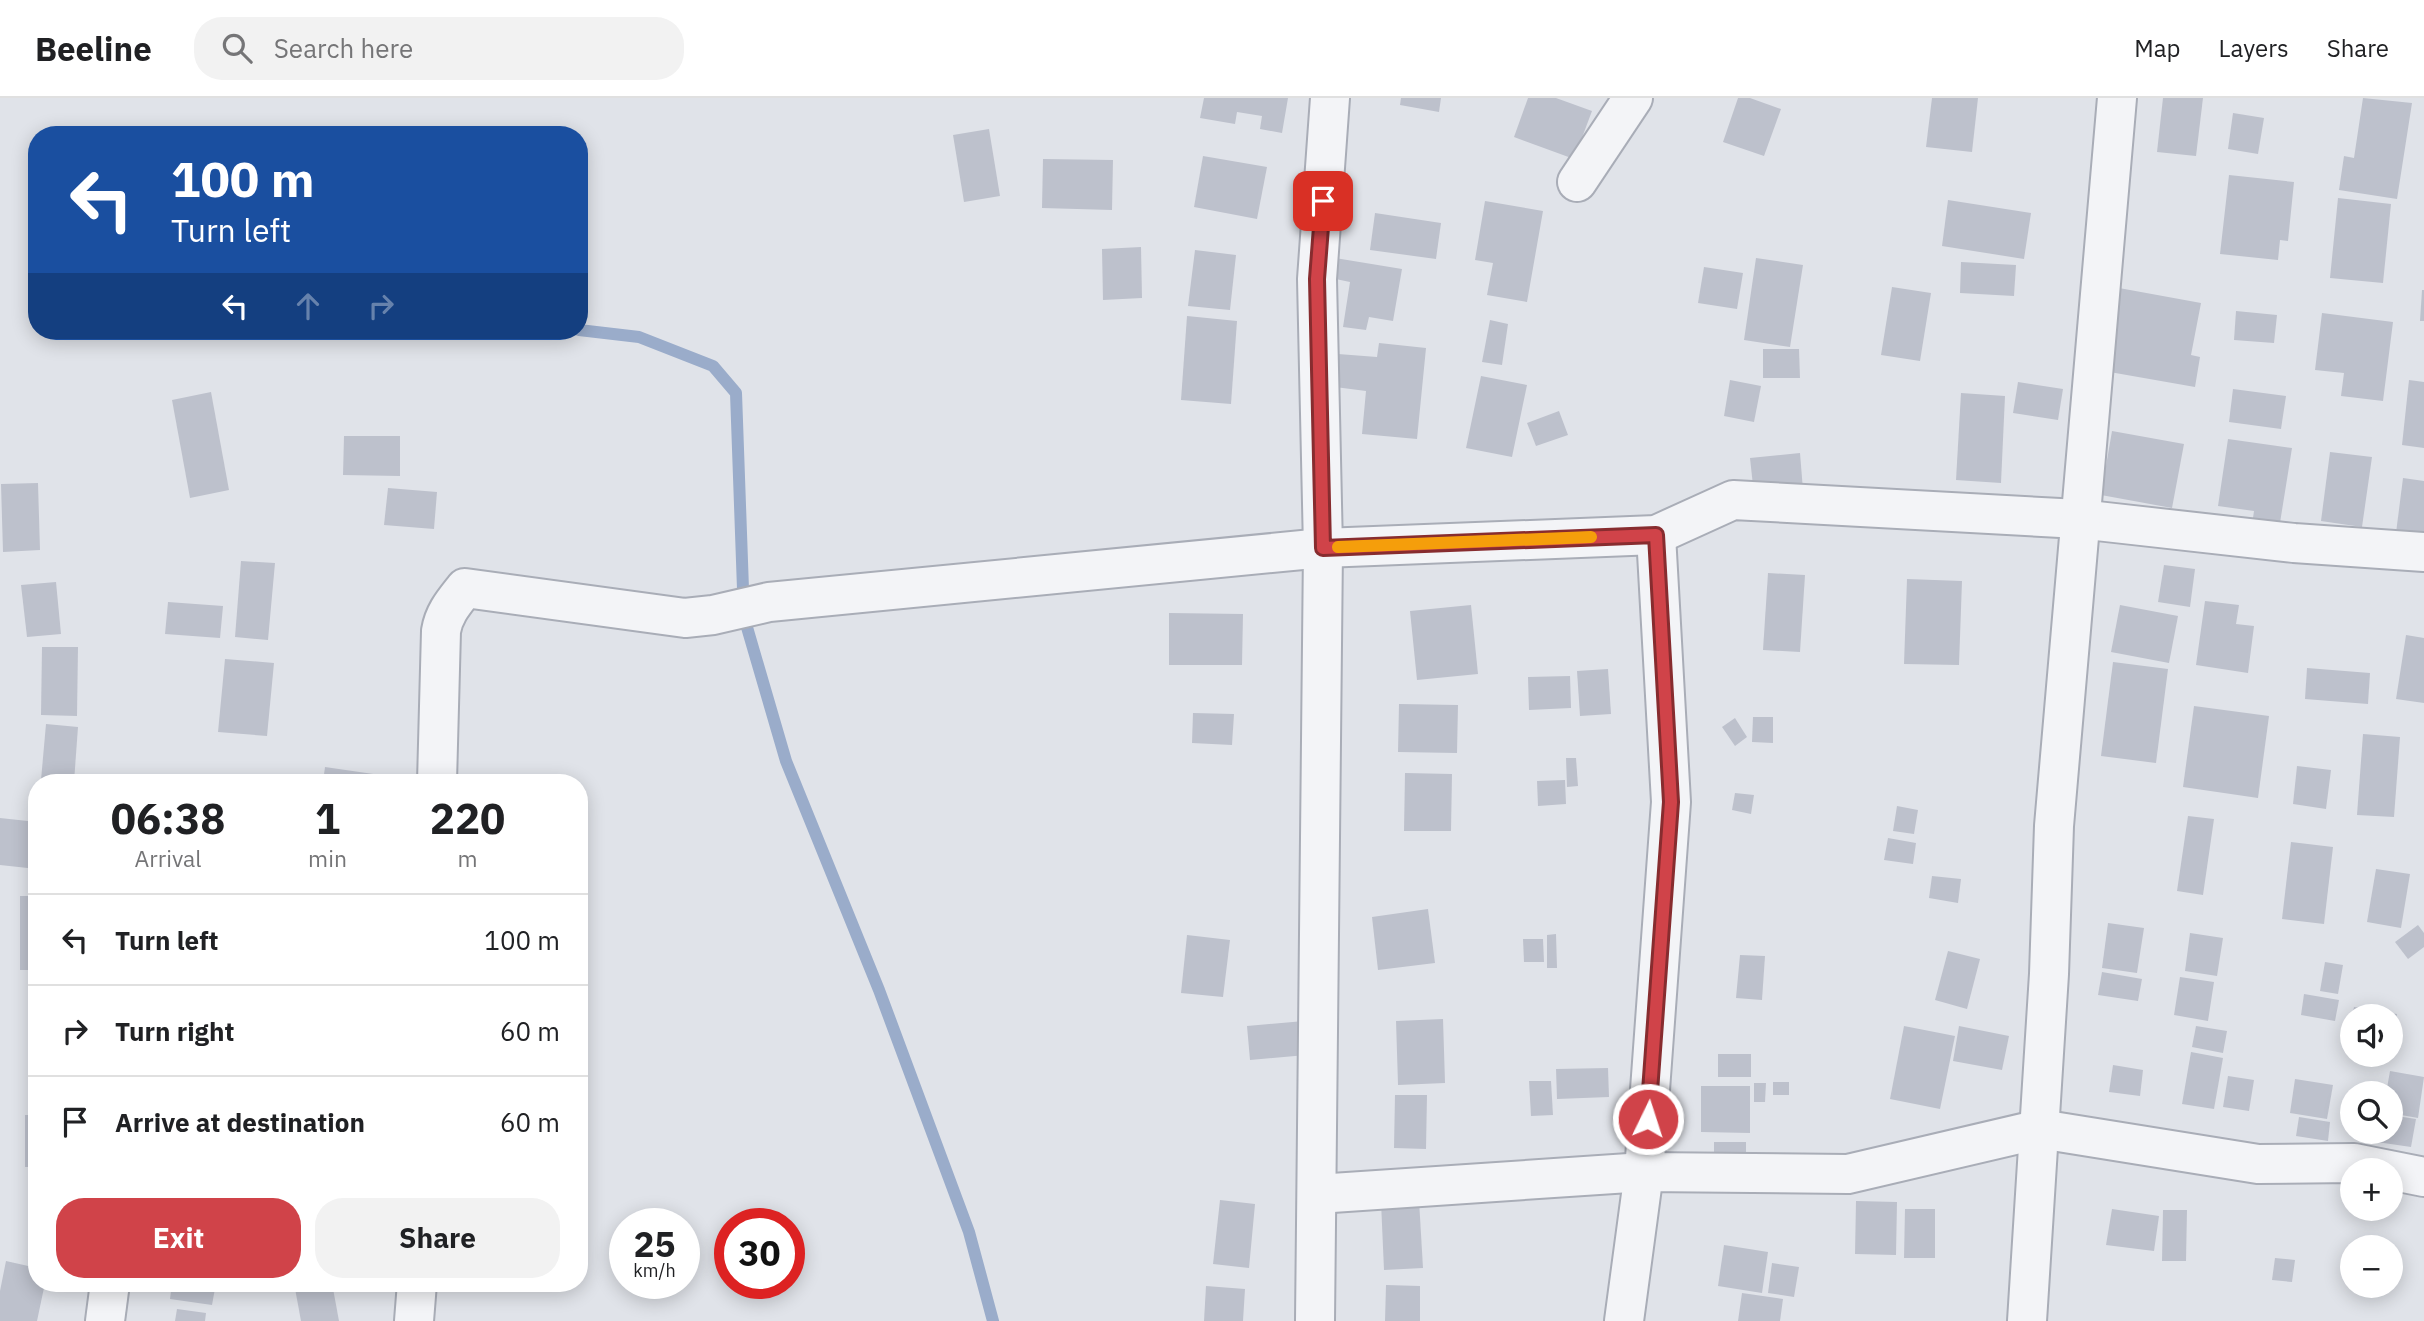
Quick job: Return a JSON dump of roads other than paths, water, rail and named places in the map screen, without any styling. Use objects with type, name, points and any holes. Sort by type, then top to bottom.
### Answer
[{"type":"street","points":[[1315,1321],[1323,548],[1317,279],[1330,98]]},
{"type":"street","points":[[1577,182],[1633,98]]},
{"type":"street","points":[[2027,1321],[2049,974],[2054,826],[2117,98]]},
{"type":"street","points":[[438,774],[441,631],[443,618],[465,588],[685,618],[713,615],[769,602],[1323,548],[1656,535],[1733,500],[2080,519],[2294,543],[2424,552]]},
{"type":"street","points":[[1624,1321],[1644,1172],[1671,802],[1656,535]]},
{"type":"street","points":[[1317,1194],[1644,1172],[1848,1174],[2040,1129],[2258,1164],[2354,1163],[2424,1177]]},
{"type":"street","points":[[105,1321],[109,1292]]},
{"type":"street","points":[[414,1321],[416,1292]]},
{"type":"waterway","points":[[588,331],[639,337],[713,366],[736,393],[744,617],[786,761],[879,990],[969,1232],[993,1321]]}]
